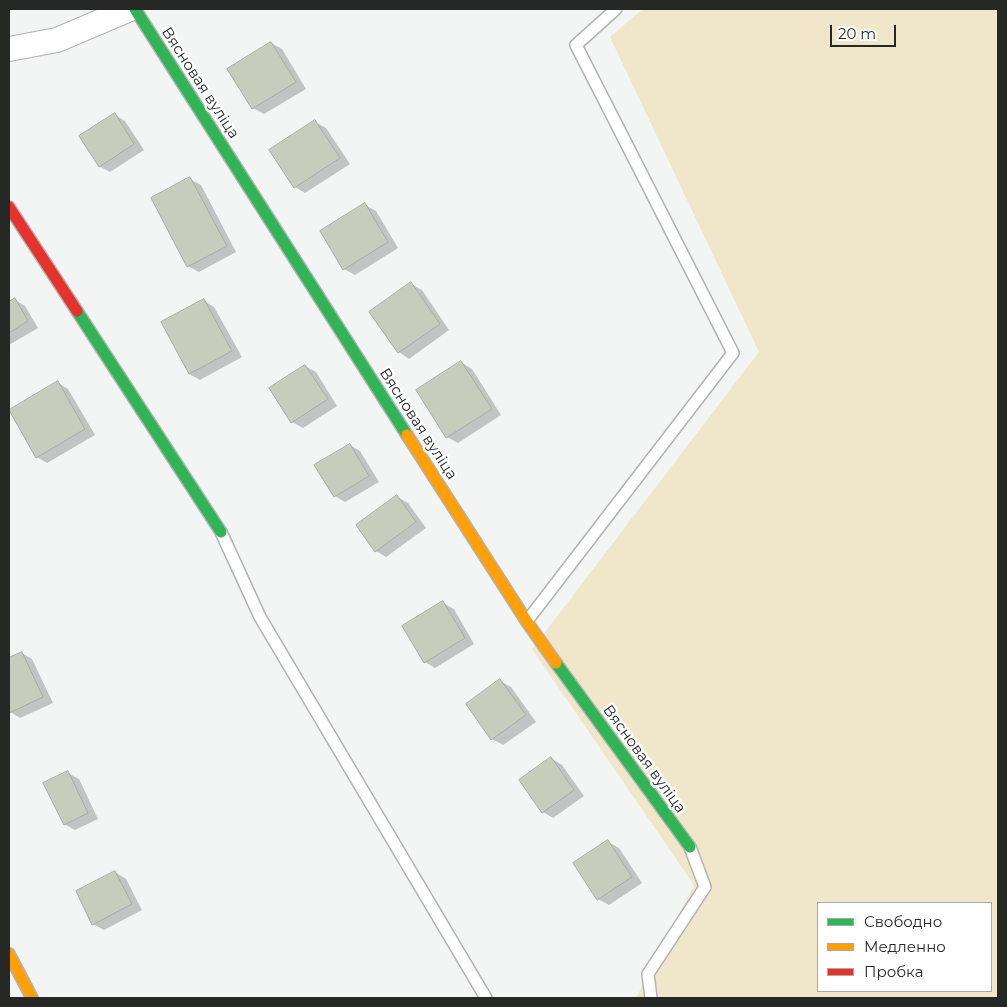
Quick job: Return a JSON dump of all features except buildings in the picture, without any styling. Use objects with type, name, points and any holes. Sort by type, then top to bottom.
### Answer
[{"type":"street","points":[[9,48],[57,40],[130,9]]},
{"type":"street","name":"Вясновая вуліца","points":[[135,9],[527,622],[690,847]]},
{"type":"street","points":[[9,207],[221,532]]},
{"type":"street","points":[[9,954],[32,998]]},
{"type":"lane","points":[[527,622],[733,352],[576,45],[616,9]]},
{"type":"lane","points":[[221,532],[260,617],[486,998]]},
{"type":"lane","points":[[651,998],[648,974],[705,887],[690,847]]},
{"type":"shaded area","points":[[643,9],[998,9],[998,998],[636,998],[694,885],[532,649],[759,352],[610,37]]},
{"type":"traffic: fast","points":[[135,9],[407,435]]},
{"type":"traffic: fast","points":[[77,311],[221,532]]},
{"type":"traffic: fast","points":[[556,663],[690,847]]},
{"type":"traffic: slow","points":[[407,435],[527,622],[556,663]]},
{"type":"traffic: slow","points":[[9,954],[32,998]]},
{"type":"traffic: jam","points":[[9,207],[77,311]]}]
